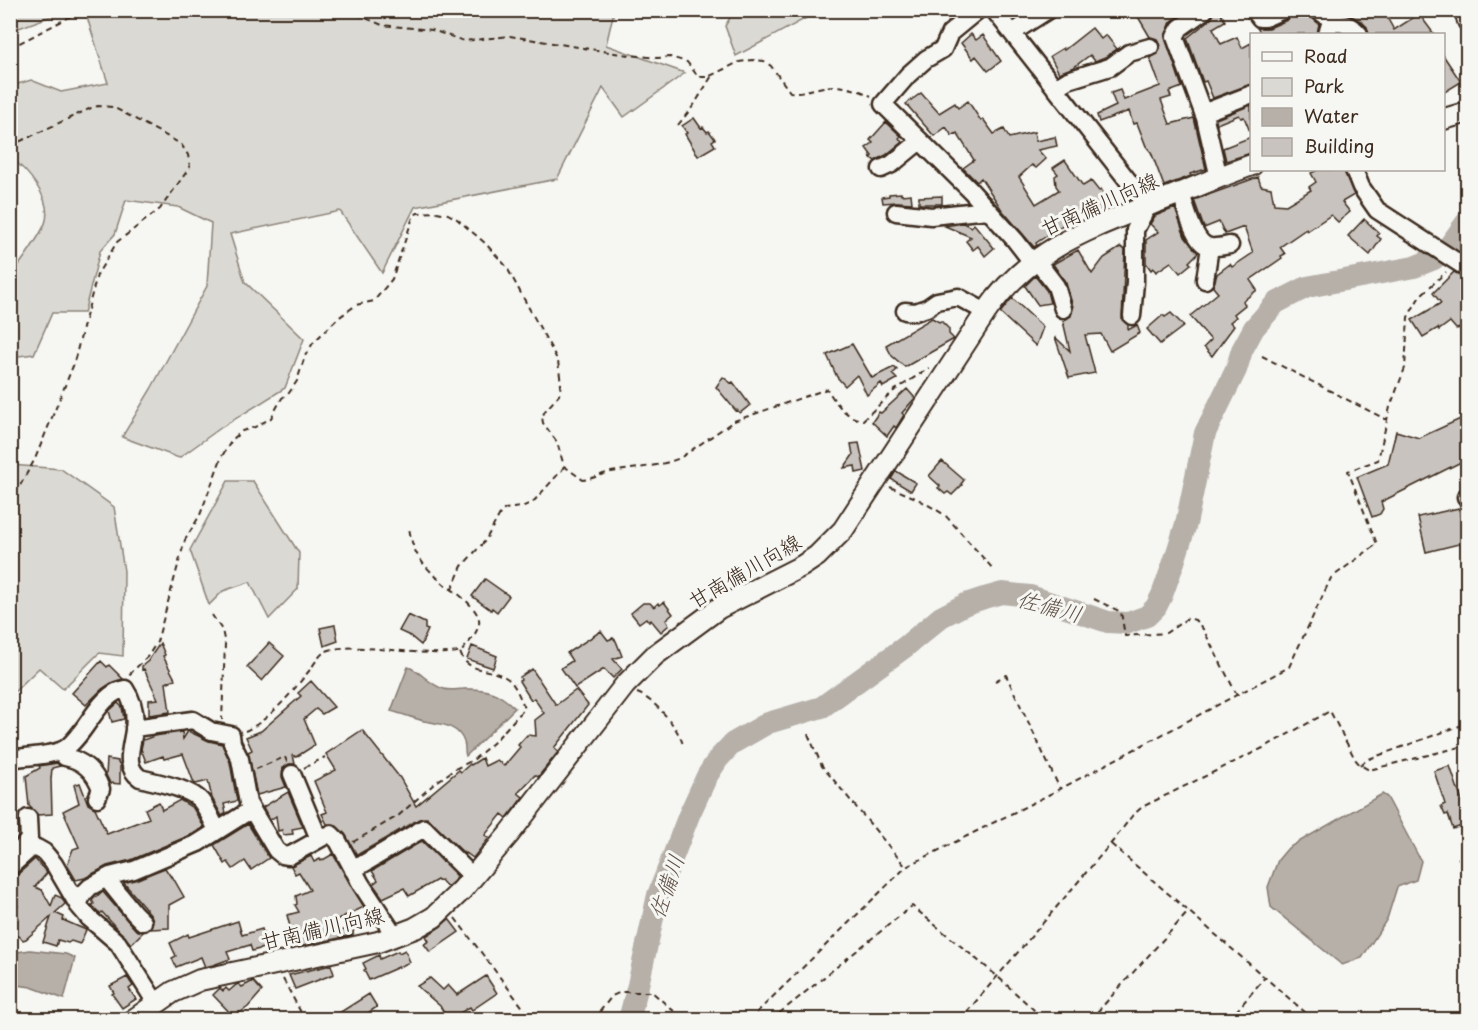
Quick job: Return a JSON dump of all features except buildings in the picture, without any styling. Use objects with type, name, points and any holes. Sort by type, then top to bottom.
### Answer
[{"type":"main road","points":[[1465,10],[1467,21]]},
{"type":"main road","points":[[1445,118],[1467,112]]},
{"type":"main road","name":"甘南備川向線","points":[[133,1020],[173,992],[200,980],[378,942],[434,917],[473,877],[625,685],[656,655],[719,608],[786,575],[817,556],[843,530],[986,312],[1010,280],[1032,262],[1080,234],[1250,165]]},
{"type":"street","points":[[978,10],[950,33],[943,49],[926,59],[908,75],[883,104],[988,210],[1032,262],[1040,265],[1056,286],[1063,309]]},
{"type":"street","points":[[994,10],[1148,206],[1135,230],[1136,276],[1132,316]]},
{"type":"street","points":[[1012,33],[1048,10]]},
{"type":"street","points":[[1254,10],[1260,18],[1283,10]]},
{"type":"street","points":[[1196,13],[1180,28],[1175,37],[1203,113],[1219,178]]},
{"type":"street","points":[[1326,21],[1354,28],[1358,33]]},
{"type":"street","points":[[1055,88],[1068,80],[1110,67],[1129,53],[1150,47]]},
{"type":"street","points":[[1203,113],[1250,94]]},
{"type":"street","points":[[881,169],[892,164],[921,141]]},
{"type":"street","points":[[1354,171],[1361,187],[1377,210],[1457,262]]},
{"type":"street","points":[[1181,193],[1195,234],[1204,244],[1210,247],[1230,245]]},
{"type":"street","points":[[896,212],[931,216],[988,210]]},
{"type":"street","points":[[1205,280],[1210,247]]},
{"type":"street","points":[[905,311],[915,312],[937,301],[958,297],[986,312]]},
{"type":"street","points":[[10,759],[63,750],[102,705],[118,690],[125,689],[133,706],[134,728],[129,755],[135,774],[140,778],[189,792],[197,797],[203,803],[217,830]]},
{"type":"street","points":[[134,728],[193,720],[211,731],[226,734],[240,759],[252,809],[276,850],[282,855],[289,856],[331,834],[338,841],[353,870],[395,936]]},
{"type":"street","points":[[63,750],[65,757],[76,759],[84,764],[99,782],[101,789],[97,798]]},
{"type":"street","points":[[292,774],[319,839]]},
{"type":"street","points":[[78,905],[86,890],[106,878],[134,870],[198,843],[252,809]]},
{"type":"street","points":[[14,864],[18,850],[29,839],[28,818]]},
{"type":"street","points":[[353,870],[424,828],[473,877]]},
{"type":"street","points":[[14,864],[30,849],[37,848],[44,852],[54,864],[78,905],[89,918],[118,943],[156,1004]]},
{"type":"street","points":[[106,878],[143,922]]},
{"type":"path","points":[[10,48],[83,10]]},
{"type":"path","points":[[124,10],[131,10]]},
{"type":"path","points":[[347,10],[382,25],[432,30],[464,41],[510,36],[621,54],[670,57],[687,62],[696,74],[702,77],[739,62],[764,61],[771,66],[790,92],[800,93],[827,86],[849,88],[878,98],[883,104]]},
{"type":"path","points":[[678,125],[694,105],[713,74]]},
{"type":"path","points":[[10,146],[91,108],[113,107],[181,144],[188,154],[190,167],[160,209],[117,242],[102,264],[97,275],[73,366],[35,459],[10,503]]},
{"type":"path","points":[[125,689],[127,679],[148,656],[157,642],[185,540],[200,515],[222,456],[232,440],[242,431],[271,418],[282,398],[293,388],[301,373],[305,356],[321,333],[356,305],[374,301],[387,288],[414,215],[418,213],[437,212],[457,219],[485,243],[506,266],[558,361],[559,395],[542,417],[543,423],[557,442],[564,466],[583,480],[610,472],[636,470],[681,458],[734,421],[827,389],[844,411],[863,420],[895,390],[932,367]]},
{"type":"path","points":[[10,237],[14,245],[10,256]]},
{"type":"path","points":[[749,1020],[906,867],[1289,668],[1331,578],[1377,544],[1348,471],[1378,460],[1387,420],[1405,368],[1408,317],[1420,296],[1457,262]]},
{"type":"path","points":[[1262,356],[1387,420]]},
{"type":"path","points":[[452,589],[462,566],[484,541],[500,514],[510,507],[522,507],[533,502],[564,466]]},
{"type":"path","points":[[877,480],[918,499],[945,515],[993,568]]},
{"type":"path","points":[[212,615],[222,630],[225,645],[226,734],[234,735],[257,725],[271,713],[324,653],[351,648],[446,654],[460,652],[472,637],[479,624],[479,619],[468,603],[446,586],[416,555],[411,545],[408,527]]},
{"type":"path","points":[[1094,599],[1121,612],[1125,636],[1166,633],[1188,618],[1195,620],[1203,629],[1237,695]]},
{"type":"path","points":[[343,849],[359,837],[398,816],[435,783],[473,760],[493,743],[525,708],[507,678],[465,663],[460,652]]},
{"type":"path","points":[[995,681],[1006,675],[1060,789]]},
{"type":"path","points":[[625,685],[632,691],[648,697],[681,735],[683,746]]},
{"type":"path","points":[[960,1020],[1142,807],[1263,748],[1330,711],[1360,765],[1365,769],[1467,745]]},
{"type":"path","points":[[1360,765],[1369,759],[1467,723]]},
{"type":"path","points":[[808,734],[822,766],[906,867]]},
{"type":"path","points":[[244,774],[285,757],[292,774],[325,757]]},
{"type":"path","points":[[1111,844],[1314,1020]]},
{"type":"path","points":[[1458,859],[1467,854]]},
{"type":"path","points":[[446,906],[524,1009],[535,1020]]},
{"type":"path","points":[[771,1020],[912,906],[997,976],[1045,1020]]},
{"type":"path","points":[[1090,1020],[1189,911]]},
{"type":"path","points":[[278,962],[282,978],[305,1020]]},
{"type":"path","points":[[1229,1020],[1265,977]]},
{"type":"path","points":[[593,1020],[612,996],[624,992],[650,992],[684,1020]]},
{"type":"green space","points":[[11,10],[65,10],[65,11],[11,31]]},
{"type":"green space","points":[[85,11],[614,11],[606,45],[685,73],[624,117],[603,88],[557,179],[415,207],[382,273],[340,211],[230,234],[245,282],[304,339],[285,388],[222,427],[179,458],[122,437],[207,286],[211,223],[178,207],[126,200],[115,234],[100,251],[84,313],[52,313],[34,354],[11,357],[11,275],[41,232],[47,211],[36,185],[11,158],[11,86],[31,80],[61,92],[108,83]]},
{"type":"green space","points":[[734,11],[802,11],[810,16],[736,56],[725,26]]},
{"type":"green space","points":[[11,465],[61,469],[114,507],[124,571],[123,656],[99,653],[63,689],[39,668],[11,695]]},
{"type":"green space","points":[[228,481],[253,481],[299,553],[298,589],[269,619],[250,582],[223,591],[209,605],[190,550]]},
{"type":"water","points":[[408,667],[444,689],[486,690],[503,698],[515,708],[466,756],[465,744],[461,736],[452,728],[391,711]]},
{"type":"water","points":[[1382,794],[1387,797],[1421,861],[1416,880],[1397,887],[1387,919],[1362,958],[1342,965],[1271,907],[1268,887],[1278,860],[1288,848]]},
{"type":"water","points":[[30,950],[66,954],[75,958],[64,999],[31,987],[11,984],[11,953]]},
{"type":"waterway","name":"佐備川","points":[[629,1020],[658,895],[707,776],[718,759],[733,743],[768,723],[822,707],[905,647],[941,617],[984,598],[1002,593],[1030,596],[1108,622],[1128,623],[1147,616],[1156,607],[1174,562],[1186,524],[1205,433],[1254,328],[1276,303],[1307,287],[1414,267],[1434,259],[1449,246],[1468,220]]}]
